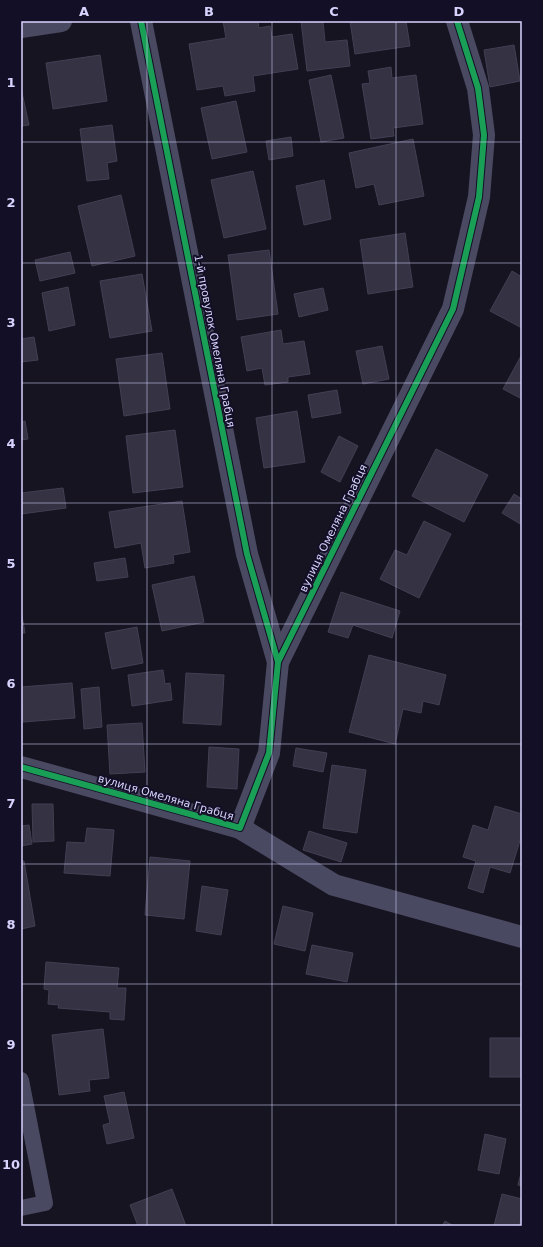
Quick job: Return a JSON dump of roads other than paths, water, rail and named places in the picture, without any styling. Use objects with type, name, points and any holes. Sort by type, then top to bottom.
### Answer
[{"type":"street","points":[[21,27],[61,21]]},
{"type":"street","name":"1-й провулок Омеляна Грабця","points":[[141,21],[247,554],[278,662]]},
{"type":"street","name":"вулиця Омеляна Грабця","points":[[21,767],[240,828],[269,753],[278,662],[453,309],[479,197],[484,135],[478,88],[457,21]]},
{"type":"street","points":[[240,828],[334,885],[522,937]]},
{"type":"lane","points":[[21,1080],[45,1203],[21,1208]]}]
